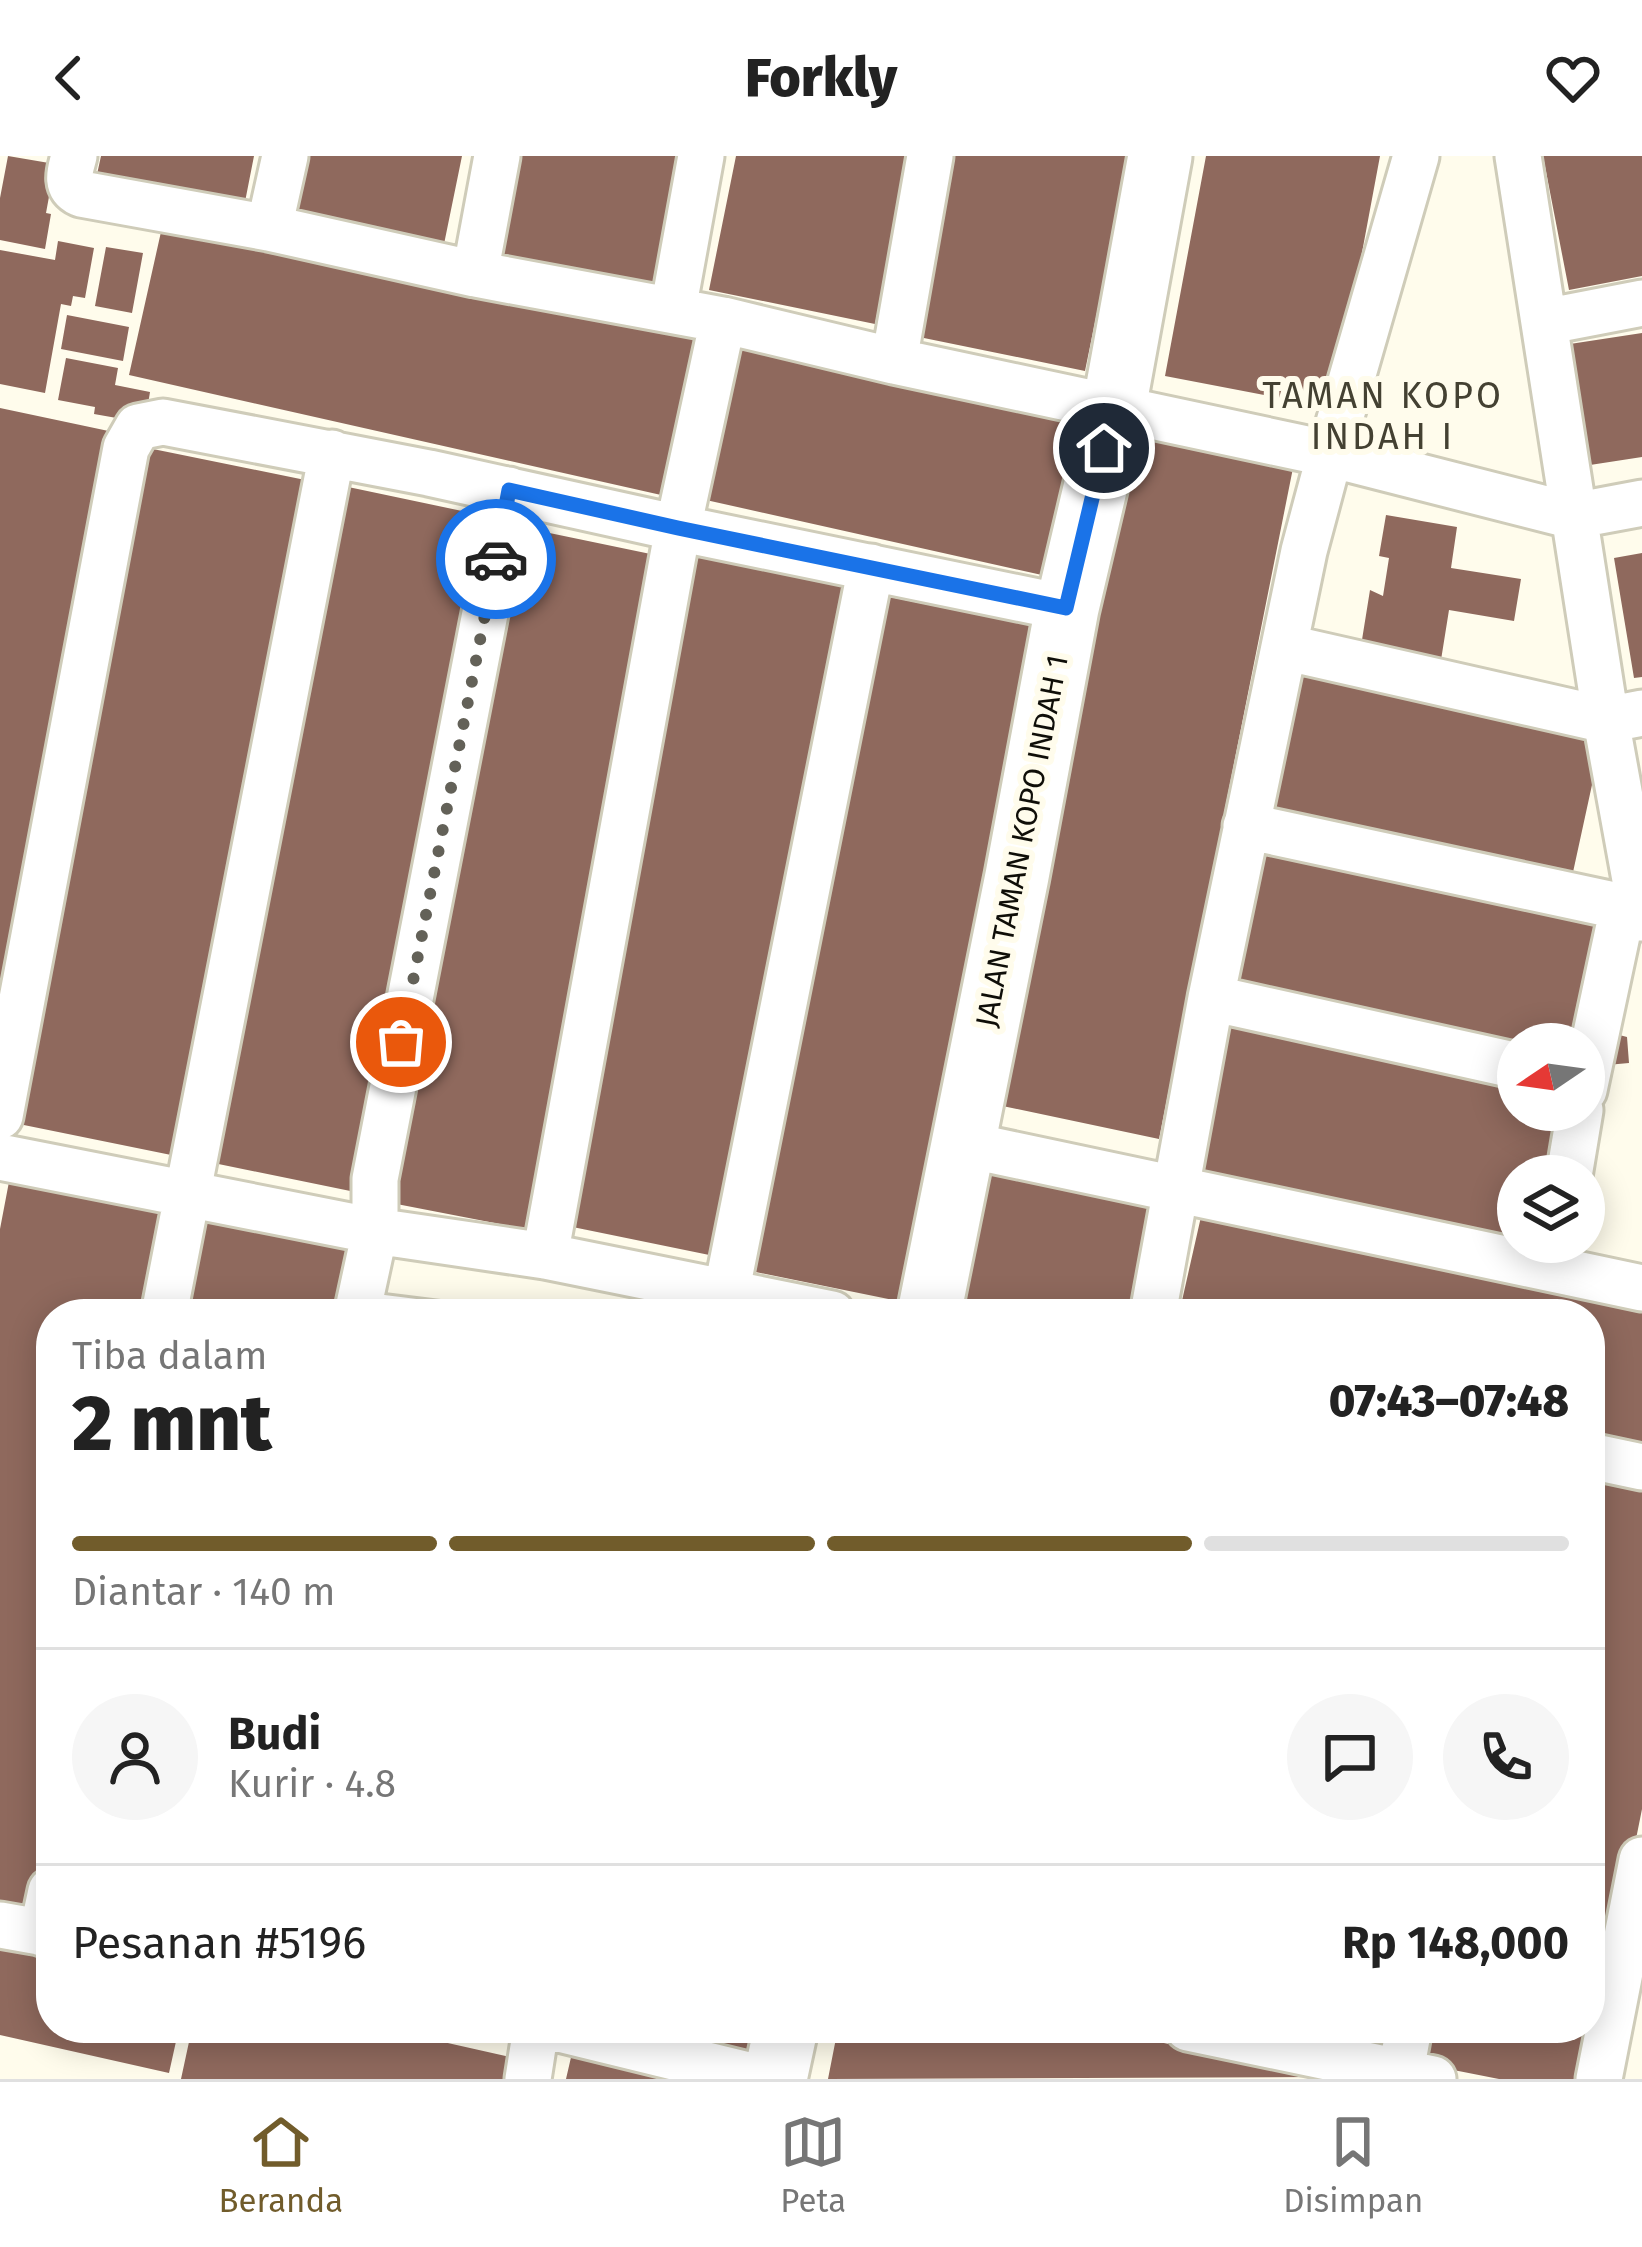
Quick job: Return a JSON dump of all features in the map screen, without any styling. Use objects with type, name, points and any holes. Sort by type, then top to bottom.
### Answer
[{"type":"main road","name":"JALAN TAMAN KOPO INDAH 1","points":[[932,1299],[1066,608],[1114,408],[1160,156]]},
{"type":"main road","points":[[775,2079],[783,2043]]},
{"type":"street","points":[[74,156],[68,178],[81,194],[723,320],[1330,454],[1573,516],[1642,503]]},
{"type":"street","points":[[269,228],[285,156]]},
{"type":"street","points":[[475,274],[497,156]]},
{"type":"street","points":[[674,310],[701,156]]},
{"type":"street","points":[[894,361],[930,156]]},
{"type":"street","points":[[1156,1299],[1211,998],[1284,646],[1330,454],[1416,156]]},
{"type":"street","points":[[1518,156],[1573,516],[1624,716],[1636,904],[1602,1023]]},
{"type":"street","points":[[1544,322],[1642,303]]},
{"type":"street","points":[[545,1256],[678,528],[723,320]]},
{"type":"street","points":[[0,1116],[126,448],[139,428],[163,422],[332,453],[1066,608]]},
{"type":"street","points":[[167,1299],[332,453]]},
{"type":"street","points":[[360,1299],[375,1231],[374,1179],[509,490]]},
{"type":"street","points":[[726,1299],[871,567]]},
{"type":"street","points":[[1284,646],[1624,716]]},
{"type":"street","points":[[1246,826],[1636,904]]},
{"type":"street","points":[[1211,998],[1497,1061]]},
{"type":"street","points":[[963,1144],[1175,1188],[1497,1245]]},
{"type":"street","points":[[0,1157],[375,1231],[545,1256],[710,1299]]},
{"type":"street","points":[[1576,1263],[1642,1288]]},
{"type":"street","points":[[1605,1459],[1642,1467]]},
{"type":"street","points":[[1599,2079],[1642,1860]]},
{"type":"street","points":[[528,2079],[534,2043]]},
{"type":"street","points":[[626,2043],[764,2079]]},
{"type":"street","points":[[1300,2043],[1414,2059]]},
{"type":"building","points":[[8,156],[55,164],[45,249],[0,240],[0,198]]},
{"type":"building","points":[[101,156],[254,156],[243,212],[96,179]]},
{"type":"building","points":[[289,156],[462,156],[443,249],[277,215]]},
{"type":"building","points":[[514,156],[687,156],[661,291],[493,258]]},
{"type":"building","points":[[736,156],[909,156],[875,324],[709,290]]},
{"type":"building","points":[[955,156],[1129,156],[1085,371],[919,337]]},
{"type":"building","points":[[1206,156],[1380,156],[1333,408],[1165,376]]},
{"type":"building","points":[[1543,156],[1642,156],[1642,276],[1569,290]]},
{"type":"building","points":[[165,214],[705,336],[670,497],[129,375]]},
{"type":"building","points":[[58,241],[94,248],[85,298],[73,296],[71,306],[61,304],[45,393],[0,384],[0,250],[55,260]]},
{"type":"building","points":[[106,247],[143,253],[132,313],[95,306]]},
{"type":"building","points":[[67,315],[129,327],[123,361],[61,349]]},
{"type":"building","points":[[1642,333],[1642,457],[1590,465],[1570,344]]},
{"type":"building","points":[[741,340],[1086,417],[1051,577],[706,500]]},
{"type":"building","points":[[66,358],[118,368],[115,385],[150,392],[145,423],[94,414],[95,407],[58,400]]},
{"type":"building","points":[[0,408],[118,433],[0,1016]]},
{"type":"building","points":[[1127,429],[1294,463],[1159,1139],[993,1104]]},
{"type":"building","points":[[148,448],[315,482],[181,1157],[14,1123]]},
{"type":"building","points":[[334,484],[500,519],[365,1194],[199,1160]]},
{"type":"building","points":[[1386,515],[1457,527],[1451,568],[1521,579],[1514,621],[1449,610],[1441,660],[1361,646],[1370,590],[1383,596],[1389,558],[1379,556]]},
{"type":"building","points":[[511,525],[665,557],[531,1230],[376,1200]]},
{"type":"building","points":[[692,549],[859,583],[724,1258],[558,1224]]},
{"type":"building","points":[[1642,553],[1642,677],[1634,678],[1614,558]]},
{"type":"building","points":[[875,594],[1043,628],[909,1299],[741,1269]]},
{"type":"building","points":[[1297,656],[1605,725],[1570,886],[1262,817]]},
{"type":"building","points":[[1270,837],[1614,915],[1591,1023],[1497,1023],[1497,1041],[1234,998]]},
{"type":"building","points":[[1234,1008],[1497,1067],[1497,1131],[1570,1131],[1564,1155],[1497,1155],[1497,1235],[1199,1169]]},
{"type":"building","points":[[1605,1031],[1627,1037],[1629,1063],[1607,1065]]},
{"type":"building","points":[[12,1166],[179,1199],[159,1299],[36,1299],[36,1913],[0,1905],[0,1229]]},
{"type":"building","points":[[988,1169],[1155,1203],[1135,1299],[962,1299]]},
{"type":"building","points":[[1205,1199],[1642,1297],[1642,1458],[1605,1450],[1605,1299],[1182,1299]]},
{"type":"building","points":[[197,1200],[364,1234],[351,1299],[178,1299]]},
{"type":"building","points":[[1605,1477],[1642,1485],[1642,1809],[1605,1994]]},
{"type":"building","points":[[0,1949],[36,1957],[36,2043],[176,2043],[169,2073],[0,2035]]},
{"type":"building","points":[[189,2043],[448,2043],[515,2058],[510,2079],[181,2079]]},
{"type":"building","points":[[709,2043],[765,2043],[762,2054]]},
{"type":"building","points":[[835,2043],[1164,2043],[1316,2077],[828,2079]]},
{"type":"building","points":[[1325,2043],[1390,2043],[1387,2057]]},
{"type":"building","points":[[1422,2043],[1595,2043],[1588,2079],[1499,2079],[1418,2063]]},
{"type":"building","points":[[572,2053],[690,2079],[566,2079]]},
{"type":"way so far","points":[[401,1042],[496,559]]},
{"type":"district","name":"TAMAN KOPO INDAH I","points":[[1383,416]]},
{"type":"route","points":[[496,559],[509,490],[1066,608],[1104,448]]}]
